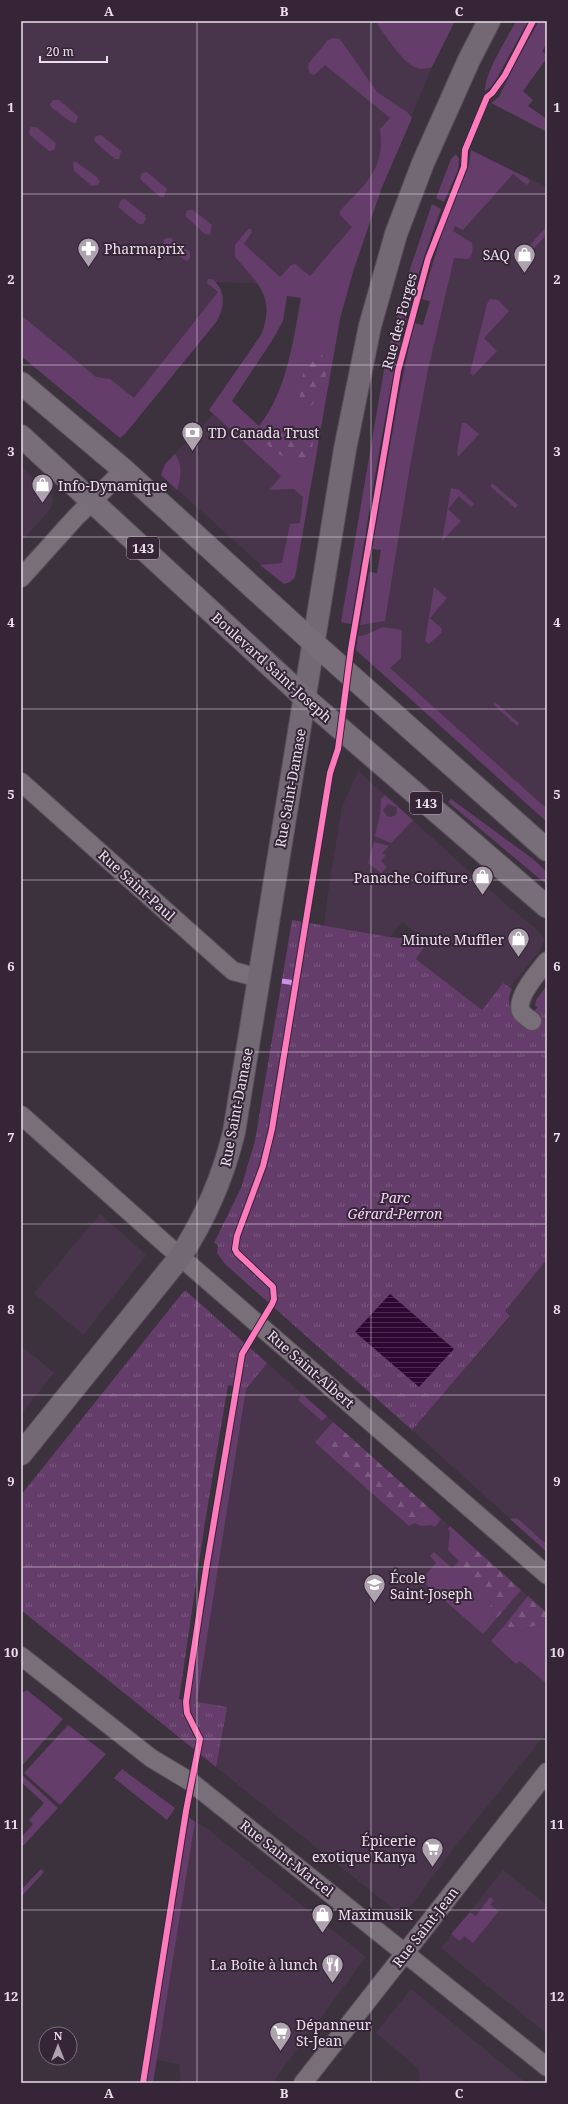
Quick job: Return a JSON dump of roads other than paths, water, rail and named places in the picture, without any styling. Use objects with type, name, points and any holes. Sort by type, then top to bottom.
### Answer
[{"type":"main road","points":[[21,382],[124,470],[315,644],[547,850]]},
{"type":"main road","name":"Boulevard Saint-Joseph","points":[[21,436],[305,698],[547,907]]},
{"type":"street","name":"Rue des Forges","points":[[305,698],[347,442],[370,326],[380,288],[396,234],[423,163],[469,60],[489,21]]},
{"type":"street","points":[[21,578],[92,501],[124,470]]},
{"type":"street","name":"Rue Saint-Damase","points":[[22,1449],[180,1257],[198,1230],[219,1184],[234,1132],[305,698]]},
{"type":"street","name":"Rue Saint-Paul","points":[[21,782],[233,971],[259,978]]},
{"type":"street","points":[[532,1021],[522,1013],[520,1008],[522,996],[547,961]]},
{"type":"street","name":"Rue Saint-Albert","points":[[21,1115],[180,1257],[547,1575]]},
{"type":"street","name":"Rue Saint-Marcel","points":[[21,1656],[151,1758],[191,1782],[547,2067]]},
{"type":"street","name":"Rue Saint-Jean","points":[[303,2083],[547,1772]]},
{"type":"place","name":"Pharmaprix","points":[[88,268]]},
{"type":"place","name":"SAQ","points":[[525,274]]},
{"type":"place","name":"TD Canada Trust","points":[[193,452]]},
{"type":"place","name":"Info-Dynamique","points":[[42,504]]},
{"type":"place","name":"Panache Coiffure","points":[[483,896]]},
{"type":"place","name":"Minute Muffler","points":[[519,958]]},
{"type":"place","name":"École Saint-Joseph","points":[[375,1604]]},
{"type":"place","name":"Épicerie exotique Kanya","points":[[432,1868]]},
{"type":"place","name":"Maximusik","points":[[322,1934]]},
{"type":"place","name":"La Boîte à lunch","points":[[333,1984]]},
{"type":"place","name":"Dépanneur St-Jean","points":[[281,2052]]},
{"type":"park label","name":"Parc Gérard-Perron","points":[[395,1206]]}]
